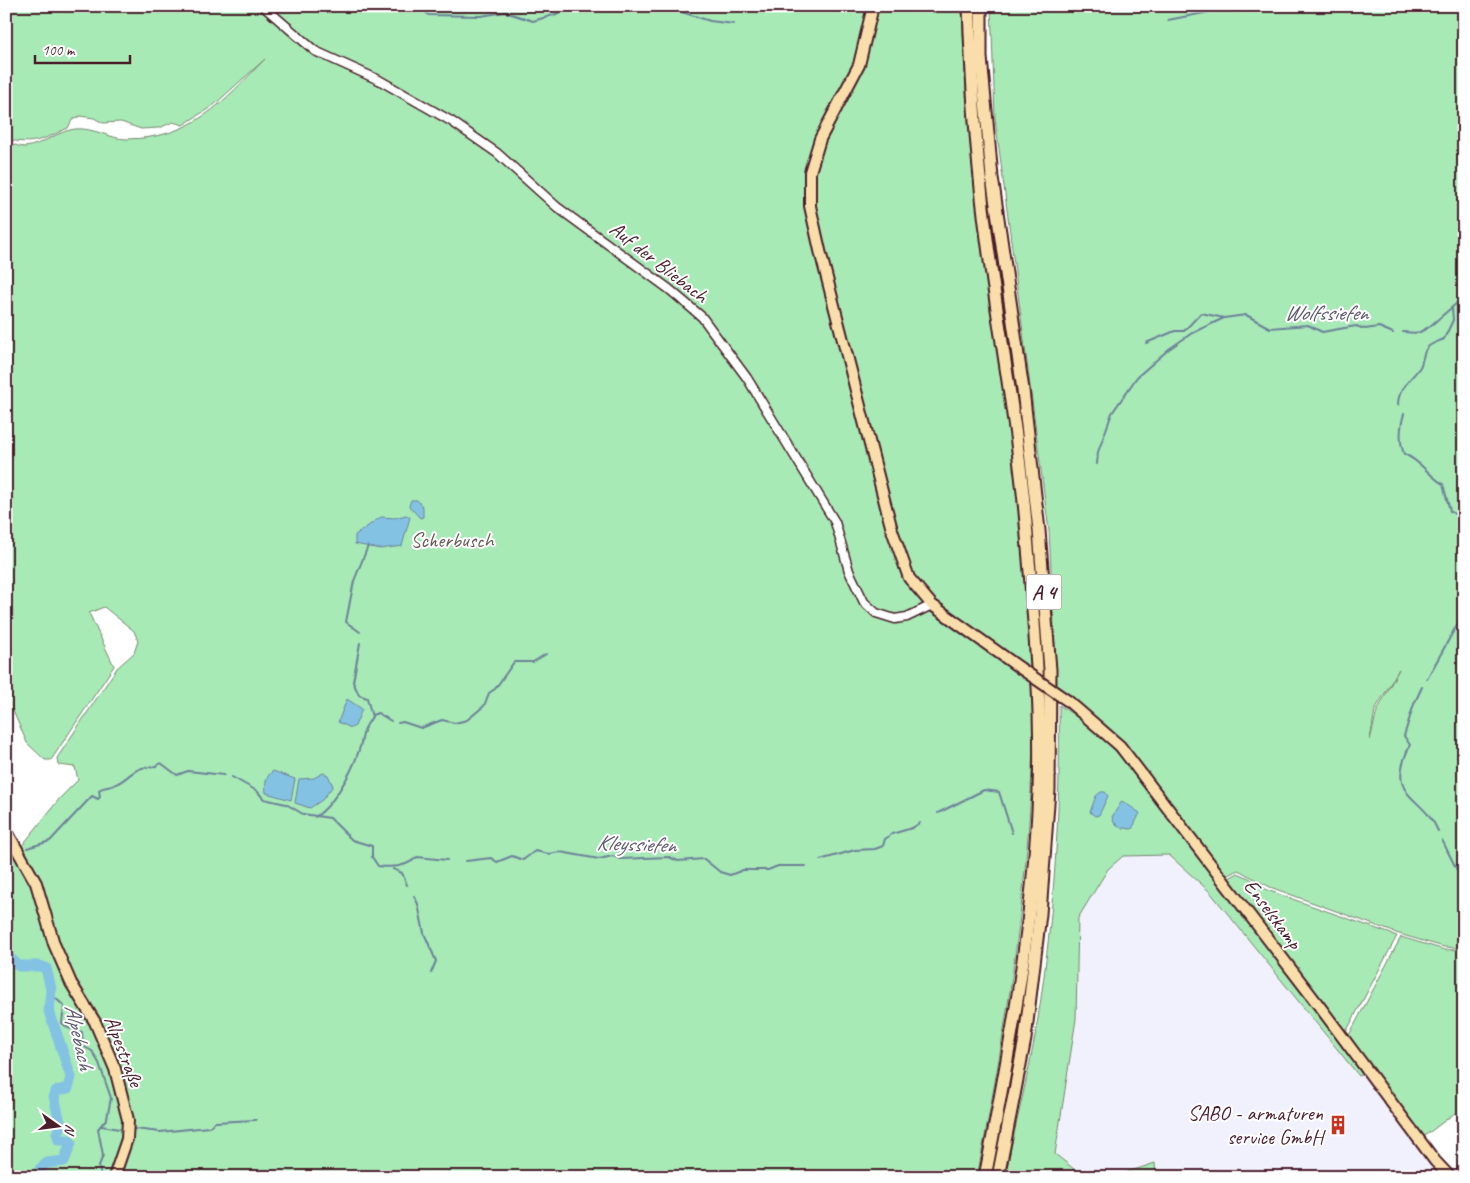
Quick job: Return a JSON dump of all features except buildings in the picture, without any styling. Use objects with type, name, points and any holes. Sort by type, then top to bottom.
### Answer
[{"type":"highway","name":"A 4","points":[[969,6],[970,58],[980,179],[1027,532],[1036,671],[1039,789],[1028,914],[1012,1037],[985,1177]]},
{"type":"highway","name":"A 4","points":[[981,6],[981,57],[992,177],[1025,409],[1039,530],[1050,670],[1049,790],[1040,914],[1025,1039],[998,1177]]},
{"type":"main road","name":"Enselskamp","points":[[873,6],[859,65],[820,139],[814,156],[810,172],[810,206],[892,530],[908,578],[932,606],[1068,701],[1120,746],[1320,1007],[1435,1161],[1450,1177]]},
{"type":"main road","name":"Alpestraße","points":[[6,830],[38,889],[54,944],[71,983],[95,1022],[118,1078],[128,1125],[127,1139],[114,1177]]},
{"type":"main road","name":"Enselskamp","points":[[1435,1161],[1442,1177]]},
{"type":"street","name":"Auf der Bliebach","points":[[263,6],[285,23],[315,51],[380,80],[451,120],[497,152],[557,207],[648,272],[702,318],[747,378],[835,522],[849,571],[864,602],[876,613],[895,619],[907,617],[932,606]]},
{"type":"shaded area","points":[[1169,855],[1210,892],[1359,1076],[1365,1073],[1438,1177],[1156,1177],[1155,1163],[1113,1177],[1080,1177],[1079,1172],[1055,1155],[1076,1019],[1078,918],[1108,869],[1123,856]]},
{"type":"green space","name":"Scherbusch","points":[[6,6],[962,6],[970,139],[1018,488],[1030,610],[1033,671],[1031,798],[1019,926],[1000,1052],[977,1177],[117,1177],[131,1119],[73,982],[21,847],[60,798],[78,780],[75,767],[58,765],[57,758],[117,668],[134,653],[138,641],[134,631],[104,607],[89,613],[114,666],[51,760],[45,760],[27,743],[6,695],[6,617],[10,599],[6,589],[6,143],[23,147],[31,146],[62,132],[75,129],[127,139],[150,137],[170,132],[188,125],[205,115],[235,90],[265,59],[214,105],[183,125],[173,122],[159,128],[141,129],[121,122],[103,123],[94,118],[80,116],[72,120],[68,128],[45,138],[24,142],[6,139]]},
{"type":"green space","points":[[991,6],[1464,6],[1464,946],[1458,948],[1444,947],[1399,934],[1270,887],[1238,870],[1224,877],[1146,776],[1104,728],[1057,685],[1049,531],[995,118]],"holes":[[[1399,669],[1377,711],[1370,740],[1375,710]]]},
{"type":"green space","points":[[1059,705],[1083,721],[1118,753],[1365,1073],[1359,1076],[1210,892],[1169,855],[1123,856],[1108,869],[1078,918],[1076,1019],[1055,1154],[1079,1173],[1080,1177],[1005,1177],[1035,1038],[1044,979],[1055,862],[1059,783]]},
{"type":"green space","points":[[6,834],[16,850],[114,1070],[127,1120],[112,1177],[6,1177]]},
{"type":"green space","points":[[1238,873],[1267,890],[1397,936],[1345,1034],[1227,879]]},
{"type":"green space","points":[[1401,937],[1445,950],[1464,949],[1464,1117],[1455,1113],[1422,1138],[1347,1039]]},
{"type":"green space","points":[[1155,1163],[1156,1177],[1113,1177]]},
{"type":"water","points":[[411,500],[417,500],[423,507],[423,517],[420,518],[409,506]]},
{"type":"water","points":[[406,515],[410,517],[402,546],[380,549],[355,544],[355,535],[381,517],[395,518]]},
{"type":"water","points":[[347,699],[362,709],[355,726],[351,728],[338,722]]},
{"type":"water","points":[[273,771],[295,779],[291,800],[266,793],[266,781]]},
{"type":"water","points":[[323,773],[328,775],[333,786],[322,800],[310,808],[295,803],[299,779],[314,778]]},
{"type":"water","points":[[1101,792],[1105,792],[1108,796],[1099,815],[1095,816],[1090,812],[1096,796]]},
{"type":"water","points":[[1122,801],[1140,813],[1132,829],[1123,828],[1114,823],[1112,817]]},
{"type":"waterway","points":[[368,6],[372,9],[387,6]]},
{"type":"waterway","points":[[391,6],[396,10],[412,9]]},
{"type":"waterway","points":[[573,10],[605,6]]},
{"type":"waterway","points":[[641,6],[645,8],[666,7],[710,21],[734,24]]},
{"type":"waterway","points":[[1168,20],[1209,12],[1248,11],[1254,6]]},
{"type":"waterway","points":[[420,10],[425,11],[428,15],[481,16],[505,12],[533,21],[560,13]]},
{"type":"waterway","name":"Wolfssiefen","points":[[1403,332],[1418,333],[1429,327],[1464,297]]},
{"type":"waterway","points":[[1398,405],[1400,394],[1420,367],[1427,348],[1444,339],[1453,320],[1452,308]]},
{"type":"waterway","points":[[1146,343],[1175,331],[1184,331],[1201,313],[1224,318]]},
{"type":"waterway","name":"Wolfssiefen","points":[[1097,464],[1098,452],[1112,413],[1137,377],[1169,349],[1192,333],[1224,318],[1246,315],[1270,328],[1308,325],[1322,332],[1356,326],[1365,329],[1379,327],[1393,333]]},
{"type":"waterway","points":[[1404,414],[1401,434],[1404,454],[1415,460],[1443,484],[1450,511],[1464,520]]},
{"type":"waterway","points":[[360,632],[346,622],[354,581],[368,546]]},
{"type":"waterway","points":[[1427,679],[1464,612]]},
{"type":"waterway","points":[[315,817],[328,805],[346,779],[358,753],[364,732],[372,717],[367,698],[359,695],[353,682],[360,643]]},
{"type":"waterway","points":[[398,723],[403,722],[421,728],[442,720],[455,723],[467,720],[484,706],[489,693],[495,689],[514,662],[533,662],[546,654]]},
{"type":"waterway","points":[[1422,687],[1414,704],[1404,736],[1410,745],[1403,763],[1401,776],[1403,786],[1408,794],[1423,809],[1438,831]]},
{"type":"waterway","points":[[372,715],[378,713],[391,721]]},
{"type":"waterway","name":"Kleyssiefen","points":[[27,848],[50,841],[92,796],[98,799],[100,797],[99,790],[118,783],[138,769],[154,767],[161,763],[177,775],[188,771],[224,775]]},
{"type":"waterway","name":"Kleyssiefen","points":[[232,777],[257,791],[264,799],[286,804],[303,814],[330,818],[352,840],[372,846],[372,857],[378,866],[399,866],[409,863],[417,857],[447,860]]},
{"type":"waterway","name":"Kleyssiefen","points":[[938,813],[984,790],[999,792],[1012,833]]},
{"type":"waterway","name":"Kleyssiefen","points":[[820,860],[855,850],[875,849],[883,846],[885,839],[892,834],[912,828],[920,823]]},
{"type":"waterway","points":[[1442,840],[1462,880],[1458,928]]},
{"type":"waterway","name":"Kleyssiefen","points":[[466,861],[491,858],[497,862],[512,856],[523,860],[535,851],[549,854],[560,852],[599,859],[613,856],[620,859],[669,857],[678,861],[704,859],[720,872],[730,875],[743,870],[768,870],[778,866],[806,866]]},
{"type":"waterway","name":"Kleyssiefen","points":[[6,857],[15,853]]},
{"type":"waterway","points":[[393,869],[402,873],[407,885]]},
{"type":"waterway","points":[[414,896],[418,904],[424,933],[436,961],[431,973]]},
{"type":"waterway","name":"Alpebach","points":[[6,955],[19,966],[46,968],[51,989],[49,1011],[71,1077],[68,1088],[56,1091],[54,1096],[61,1127],[57,1133],[59,1140],[69,1140],[71,1143],[64,1161],[47,1163],[40,1169],[39,1177]]},
{"type":"waterway","points":[[50,993],[64,1006],[62,1023],[68,1028],[82,1032],[83,1046],[92,1051],[99,1063],[111,1098],[107,1118],[98,1129],[103,1155],[99,1166],[101,1177]]},
{"type":"waterway","points":[[135,1129],[160,1132],[209,1127],[215,1122],[256,1120]]},
{"type":"waterway","points":[[102,1126],[119,1129]]},
{"type":"place","name":"SABO - armaturen service GmbH","points":[[1338,1125]]}]
